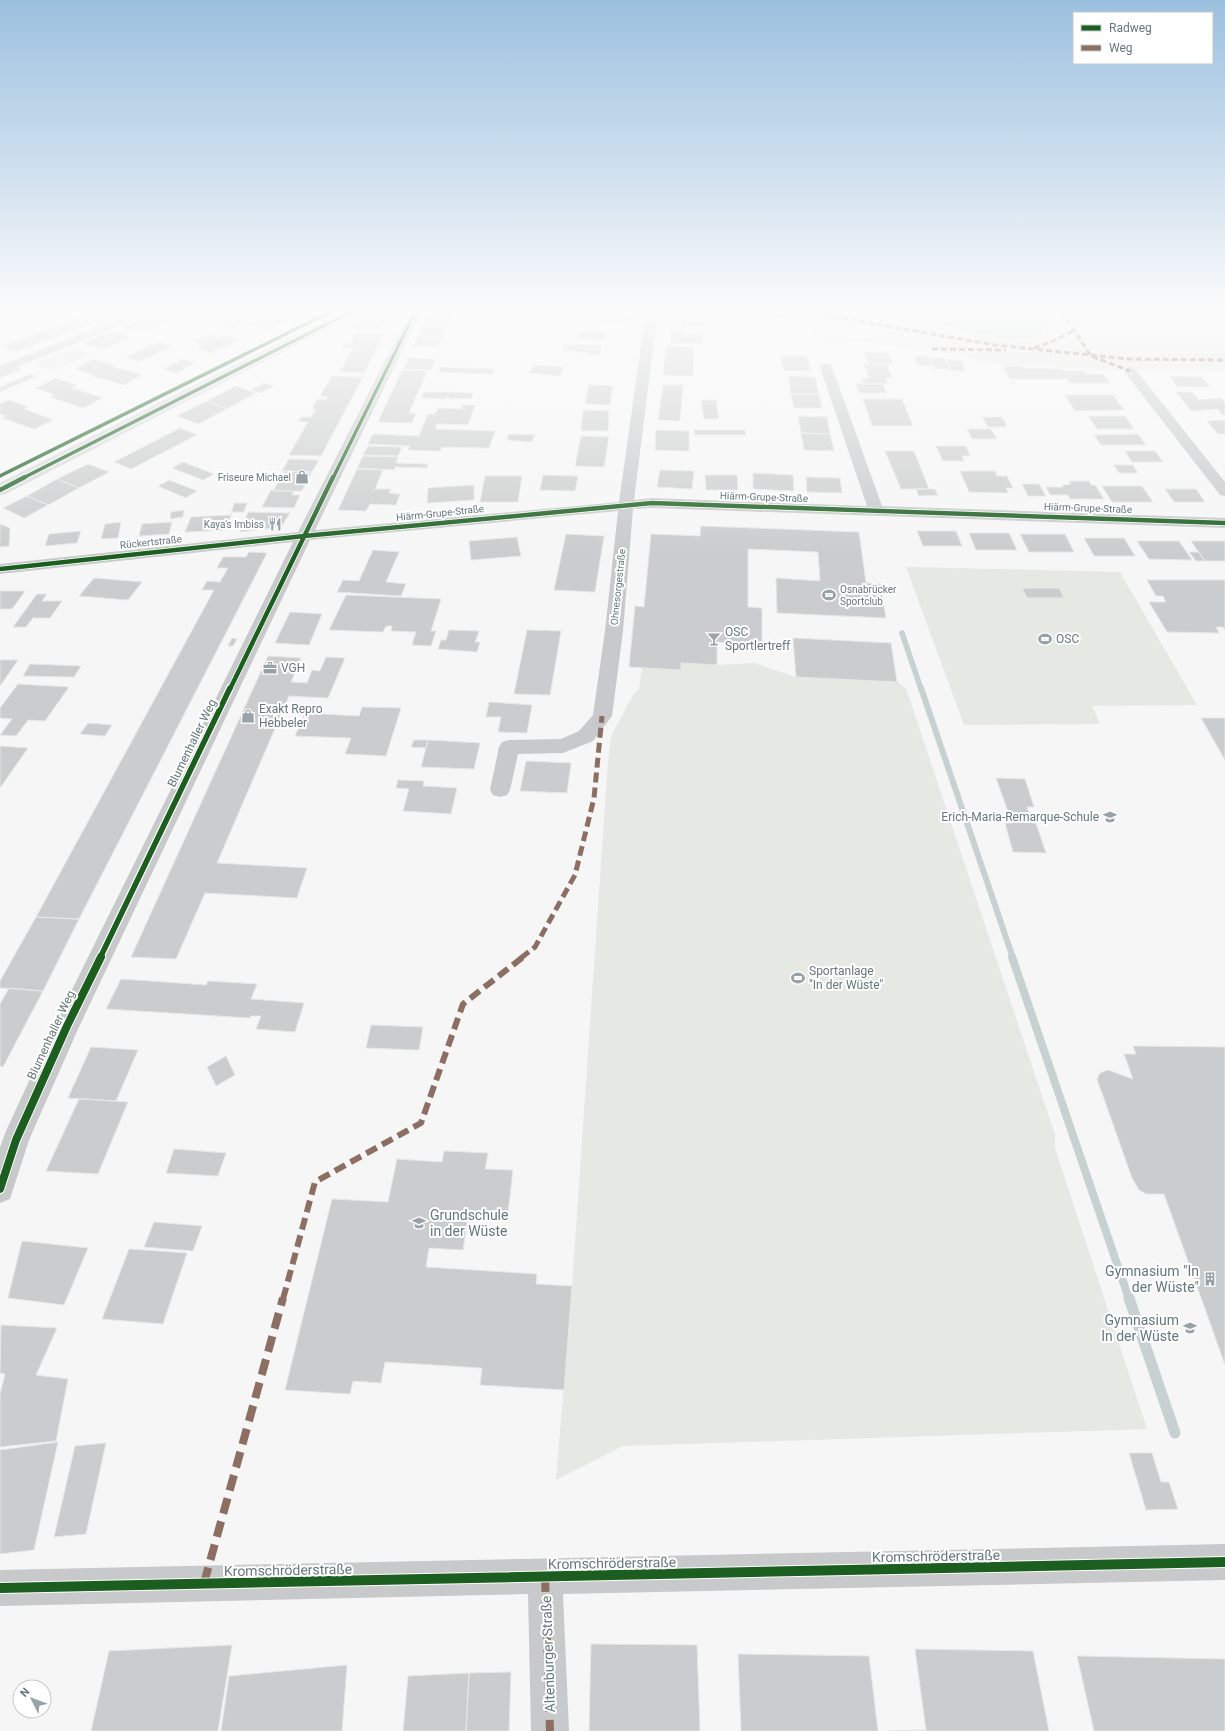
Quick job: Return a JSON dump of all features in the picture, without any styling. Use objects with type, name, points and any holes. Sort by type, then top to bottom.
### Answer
[{"type":"main road","points":[[0,476],[167,393]]},
{"type":"main road","points":[[0,490],[192,393]]},
{"type":"street","name":"Blumenhaller Weg","points":[[0,1189],[16,1140],[67,1026],[375,393]]},
{"type":"street","name":"Ohnesorgestraße","points":[[500,790],[509,747],[563,746],[586,736],[602,716],[614,632],[626,505],[641,393]]},
{"type":"street","points":[[835,393],[876,512]]},
{"type":"street","points":[[1147,393],[1225,492]]},
{"type":"street","name":"Hiärm-Grupe-Straße","points":[[304,536],[626,505],[674,504],[1225,523]]},
{"type":"street","name":"Rückertstraße","points":[[0,569],[304,536]]},
{"type":"street","name":"Kromschröderstraße","points":[[0,1588],[1225,1562]]},
{"type":"street","name":"Altenburger Straße","points":[[545,1576],[550,1731]]},
{"type":"shaded area","name":"OSC","points":[[906,567],[1120,572],[1197,705],[1092,706],[1100,724],[964,725]]},
{"type":"shaded area","name":"Sportanlage \"In der Wüste\"","points":[[681,663],[717,665],[754,663],[796,677],[897,682],[906,688],[1055,1134],[1055,1148],[1147,1429],[623,1446],[556,1480],[572,1286],[608,761],[611,736],[633,695],[639,689],[642,668],[681,670]]},
{"type":"building","points":[[49,393],[87,393],[103,398],[83,408],[50,397],[55,395]]},
{"type":"building","points":[[223,393],[256,393],[227,409],[207,401]]},
{"type":"building","points":[[322,393],[355,393],[321,456],[289,455],[308,422],[298,422],[301,417],[311,417],[316,409],[312,409],[317,399],[326,400],[328,397],[320,396]]},
{"type":"building","points":[[391,393],[418,393],[409,413],[416,413],[412,423],[378,422]]},
{"type":"building","points":[[424,393],[449,393],[446,399],[421,398]]},
{"type":"building","points":[[449,393],[473,393],[471,399],[447,398]]},
{"type":"building","points":[[587,393],[612,393],[610,405],[585,404]]},
{"type":"building","points":[[662,393],[682,393],[680,421],[658,420]]},
{"type":"building","points":[[791,393],[819,393],[819,394],[791,394]]},
{"type":"building","points":[[1177,393],[1193,393],[1199,400],[1221,398],[1225,403],[1225,415],[1222,415],[1218,409],[1191,411]]},
{"type":"building","points":[[791,394],[819,394],[822,408],[794,408]]},
{"type":"building","points":[[1065,395],[1113,395],[1124,410],[1075,411]]},
{"type":"building","points":[[863,399],[902,399],[913,426],[872,426]]},
{"type":"building","points":[[9,400],[28,407],[24,409],[53,420],[34,429],[2,418],[6,416],[0,414],[0,404]]},
{"type":"building","points":[[701,400],[716,400],[719,419],[704,419]]},
{"type":"building","points":[[207,401],[227,409],[198,424],[177,416]]},
{"type":"building","points":[[463,405],[475,405],[468,425],[437,424],[435,429],[495,431],[489,448],[442,447],[440,451],[408,450],[410,446],[368,444],[373,434],[419,436],[428,414],[435,414],[438,408],[461,409]]},
{"type":"building","points":[[583,410],[609,411],[608,431],[581,431]]},
{"type":"building","points":[[798,416],[827,417],[830,434],[801,433]]},
{"type":"building","points":[[1088,416],[1125,416],[1134,429],[1097,429]]},
{"type":"building","points":[[982,417],[1002,417],[1007,427],[988,427]]},
{"type":"building","points":[[1225,420],[1225,434],[1218,434],[1207,421]]},
{"type":"building","points":[[180,428],[197,435],[131,469],[114,462]]},
{"type":"building","points":[[967,429],[991,429],[997,439],[972,439]]},
{"type":"building","points":[[656,430],[689,431],[689,451],[655,450]]},
{"type":"building","points":[[694,430],[745,430],[746,435],[695,435]]},
{"type":"building","points":[[801,433],[830,434],[834,451],[804,450]]},
{"type":"building","points":[[509,434],[535,435],[531,442],[507,440]]},
{"type":"building","points":[[1138,434],[1146,445],[1101,445],[1094,435]]},
{"type":"building","points":[[581,436],[609,437],[604,467],[575,466]]},
{"type":"building","points":[[368,446],[402,447],[398,456],[363,455]]},
{"type":"building","points":[[936,446],[966,446],[970,456],[962,456],[964,461],[943,461]]},
{"type":"building","points":[[885,451],[914,451],[929,489],[901,489]]},
{"type":"building","points":[[1125,451],[1155,451],[1163,462],[1132,462]]},
{"type":"building","points":[[363,456],[398,457],[396,463],[428,464],[427,468],[395,467],[394,470],[357,468]]},
{"type":"building","points":[[289,459],[319,460],[312,472],[282,471]]},
{"type":"building","points":[[183,462],[214,474],[203,480],[172,468]]},
{"type":"building","points":[[88,464],[109,472],[79,488],[57,479]]},
{"type":"building","points":[[1114,465],[1133,465],[1138,473],[1119,473]]},
{"type":"building","points":[[357,469],[383,470],[375,489],[391,489],[389,493],[400,494],[396,505],[370,504],[366,511],[338,510]]},
{"type":"building","points":[[660,470],[694,471],[692,489],[657,487]]},
{"type":"building","points":[[285,471],[312,472],[302,491],[273,491]]},
{"type":"building","points":[[960,471],[995,471],[997,476],[1007,476],[1013,488],[1006,488],[1008,493],[969,492]]},
{"type":"building","points":[[753,473],[793,475],[794,491],[753,489]]},
{"type":"building","points":[[543,475],[578,476],[575,491],[540,490]]},
{"type":"building","points":[[705,475],[737,475],[738,490],[706,490]]},
{"type":"building","points":[[485,476],[522,476],[518,502],[480,502]]},
{"type":"building","points":[[806,477],[840,478],[842,493],[807,492]]},
{"type":"building","points":[[57,479],[79,488],[48,505],[27,496]]},
{"type":"building","points":[[169,480],[197,491],[186,498],[158,486]]},
{"type":"building","points":[[1069,481],[1089,481],[1091,485],[1095,485],[1104,499],[1070,499],[1068,495],[1050,495],[1046,487],[1063,487],[1062,485],[1071,484]]},
{"type":"building","points":[[1022,484],[1039,484],[1046,496],[1028,496]]},
{"type":"building","points":[[474,485],[474,500],[427,503],[428,488]]},
{"type":"building","points":[[1102,486],[1142,486],[1153,502],[1112,502]]},
{"type":"building","points":[[916,489],[935,489],[938,495],[919,496]]},
{"type":"building","points":[[1165,489],[1196,489],[1205,502],[1174,502]]},
{"type":"building","points":[[271,490],[294,491],[292,495],[300,495],[294,508],[262,507]]},
{"type":"building","points":[[27,496],[48,505],[24,518],[3,508]]},
{"type":"building","points":[[234,503],[247,503],[244,512],[232,512],[231,515]]},
{"type":"building","points":[[184,510],[183,517],[170,519],[171,512]]},
{"type":"building","points":[[248,512],[290,513],[281,527],[240,532]]},
{"type":"building","points":[[231,515],[226,530],[185,532],[191,517]]},
{"type":"building","points":[[121,522],[118,538],[101,539],[105,524]]},
{"type":"building","points":[[172,522],[169,534],[139,536],[142,524]]},
{"type":"building","points":[[0,524],[10,528],[9,546],[0,547]]},
{"type":"building","name":"Osnabrücker Sportclub","points":[[701,526],[859,532],[866,583],[880,584],[886,618],[777,613],[776,578],[820,581],[818,552],[748,549],[748,607],[762,608],[762,645],[717,642],[717,665],[681,663],[681,670],[629,667],[635,606],[644,607],[651,534],[700,536]]},
{"type":"building","points":[[81,531],[77,543],[45,546],[49,534]]},
{"type":"building","points":[[917,531],[956,531],[962,546],[923,546]]},
{"type":"building","points":[[969,533],[1009,533],[1017,550],[976,550]]},
{"type":"building","points":[[566,534],[604,536],[595,592],[554,590]]},
{"type":"building","points":[[1020,534],[1065,534],[1074,552],[1029,552]]},
{"type":"building","points":[[517,537],[521,556],[471,560],[469,541]]},
{"type":"building","points":[[1084,538],[1124,538],[1135,556],[1094,556]]},
{"type":"building","points":[[1137,541],[1179,541],[1192,560],[1149,559]]},
{"type":"building","points":[[1191,541],[1225,541],[1225,561],[1205,561]]},
{"type":"building","points":[[373,550],[399,552],[386,582],[406,584],[401,596],[337,592],[343,580],[359,581]]},
{"type":"building","points":[[249,552],[267,553],[79,919],[36,917],[214,590],[202,590],[207,581],[220,582],[228,568],[217,568],[223,557],[246,557]]},
{"type":"building","points":[[1189,552],[1199,552],[1205,561],[1196,561]]},
{"type":"building","points":[[94,578],[142,582],[128,600],[79,596]]},
{"type":"building","points":[[1147,580],[1225,580],[1225,630],[1223,627],[1216,627],[1219,633],[1167,632],[1149,602],[1166,602],[1163,596],[1156,596]]},
{"type":"building","points":[[1022,588],[1059,588],[1064,598],[1027,598]]},
{"type":"building","points":[[0,591],[25,591],[12,609],[0,609]]},
{"type":"building","points":[[37,594],[47,594],[42,601],[62,601],[50,618],[33,618],[26,627],[13,627]]},
{"type":"building","points":[[346,595],[441,599],[431,631],[436,631],[431,646],[412,645],[416,632],[391,631],[392,626],[386,626],[383,632],[329,630]]},
{"type":"building","points":[[290,612],[322,614],[309,645],[275,643]]},
{"type":"building","points":[[449,630],[479,631],[475,642],[480,642],[477,652],[438,649],[441,640],[446,640]]},
{"type":"building","points":[[527,630],[561,631],[550,695],[514,694]]},
{"type":"building","points":[[232,638],[237,639],[233,646],[228,646]]},
{"type":"building","points":[[793,638],[891,643],[897,682],[796,677]]},
{"type":"building","points":[[268,656],[301,658],[291,682],[307,683],[312,670],[320,671],[326,657],[345,658],[328,698],[289,696],[217,863],[307,868],[297,898],[205,893],[176,959],[131,957]]},
{"type":"building","points":[[0,660],[18,660],[0,686]]},
{"type":"building","points":[[30,664],[81,666],[74,677],[23,676]]},
{"type":"building","points":[[18,684],[69,687],[45,721],[28,720],[16,736],[0,735],[12,719],[0,718],[0,708]]},
{"type":"building","points":[[489,702],[532,705],[527,733],[498,732],[501,717],[486,717]]},
{"type":"building","points":[[362,707],[401,708],[386,756],[345,754],[351,738],[295,736],[305,713],[359,716]]},
{"type":"building","points":[[1201,718],[1225,718],[1225,760]]},
{"type":"building","points":[[88,723],[112,725],[105,736],[80,734]]},
{"type":"building","points":[[414,740],[428,740],[426,748],[411,747]]},
{"type":"building","points":[[428,740],[480,743],[474,769],[421,767]]},
{"type":"building","points":[[0,746],[28,748],[0,788]]},
{"type":"building","points":[[526,761],[571,763],[567,793],[520,791]]},
{"type":"building","points":[[996,778],[1025,779],[1034,807],[1027,807],[1032,823],[1036,823],[1046,853],[1013,852],[1005,823],[1012,823]]},
{"type":"building","points":[[398,780],[424,781],[423,786],[457,788],[451,814],[403,811],[409,789],[396,788]]},
{"type":"building","points":[[36,917],[79,919],[43,991],[0,988],[0,981]]},
{"type":"building","points":[[121,979],[206,985],[208,981],[257,984],[251,999],[304,1003],[295,1032],[256,1029],[261,1016],[251,1016],[250,1018],[106,1009]]},
{"type":"building","points":[[9,988],[43,991],[3,1067],[0,1066],[0,1004]]},
{"type":"building","points":[[371,1025],[423,1027],[419,1050],[366,1048]]},
{"type":"building","name":"Gymnasium \"In der Wüste\"","points":[[1133,1046],[1225,1047],[1225,1365],[1164,1194],[1146,1194],[1139,1190],[1132,1178],[1097,1079],[1100,1073],[1108,1070],[1133,1079],[1124,1054],[1136,1054]]},
{"type":"building","points":[[91,1047],[138,1050],[116,1101],[68,1098]]},
{"type":"building","points":[[226,1056],[235,1075],[216,1086],[207,1067]]},
{"type":"building","points":[[79,1099],[128,1102],[98,1174],[46,1171]]},
{"type":"building","points":[[174,1149],[226,1153],[218,1176],[166,1173]]},
{"type":"building","points":[[444,1151],[488,1153],[485,1169],[513,1170],[508,1213],[469,1211],[463,1250],[429,1248],[426,1267],[537,1274],[536,1284],[572,1286],[564,1390],[480,1385],[482,1368],[385,1362],[381,1383],[353,1381],[350,1394],[285,1390],[332,1199],[388,1202],[397,1159],[442,1162]]},
{"type":"building","points":[[154,1222],[202,1226],[193,1251],[144,1247]]},
{"type":"building","points":[[22,1241],[88,1248],[64,1305],[8,1298]]},
{"type":"building","points":[[129,1249],[187,1253],[163,1324],[102,1319]]},
{"type":"building","points":[[1,1325],[57,1328],[36,1375],[68,1379],[56,1441],[0,1447],[0,1394],[5,1374],[0,1373]]},
{"type":"building","points":[[58,1442],[34,1550],[0,1554],[0,1450]]},
{"type":"building","points":[[106,1443],[86,1534],[54,1537],[75,1446]]},
{"type":"building","points":[[1129,1453],[1152,1453],[1161,1482],[1169,1482],[1178,1509],[1146,1510]]},
{"type":"building","points":[[591,1644],[697,1645],[700,1731],[589,1731]]},
{"type":"building","points":[[232,1645],[218,1731],[91,1731],[109,1651]]},
{"type":"building","points":[[915,1649],[1033,1651],[1049,1731],[888,1731],[926,1730]]},
{"type":"building","points":[[738,1654],[869,1656],[878,1731],[741,1731]]},
{"type":"building","points":[[1077,1656],[1225,1659],[1225,1731],[1094,1731]]},
{"type":"building","points":[[347,1665],[342,1731],[221,1731],[229,1676]]},
{"type":"building","points":[[511,1672],[509,1731],[466,1731],[469,1673]]},
{"type":"building","points":[[469,1673],[466,1731],[403,1731],[408,1676]]},
{"type":"waterway","points":[[902,633],[921,689]]},
{"type":"waterway","points":[[921,688],[1013,958]]},
{"type":"waterway","points":[[1012,957],[1129,1299]]},
{"type":"waterway","points":[[1129,1298],[1175,1433]]},
{"type":"marked path","points":[[204,1583],[315,1182],[421,1123],[463,1004],[535,947],[575,875],[594,798],[602,716]]},
{"type":"marked path","points":[[545,1576],[550,1731]]},
{"type":"cycle path","points":[[0,476],[167,393]]},
{"type":"cycle path","points":[[0,490],[192,393]]},
{"type":"cycle path","points":[[0,1189],[16,1140],[67,1026],[375,393]]},
{"type":"cycle path","points":[[0,569],[304,536],[652,503],[1225,523]]},
{"type":"cycle path","points":[[0,1588],[1225,1562]]},
{"type":"place","name":"Friseure Michael","points":[[302,477]]},
{"type":"place","name":"Kaya's Imbiss","points":[[275,524]]},
{"type":"place","name":"Osnabrücker Sportclub","points":[[829,595]]},
{"type":"place","name":"OSC Sportlertreff","points":[[714,639]]},
{"type":"place","name":"OSC","points":[[1045,639]]},
{"type":"place","name":"VGH","points":[[270,668]]},
{"type":"place","name":"Exakt Repro Hebbeler","points":[[248,716]]},
{"type":"place","name":"Erich-Maria-Remarque-Schule","points":[[1110,817]]},
{"type":"place","name":"Sportanlage \"In der Wüste\"","points":[[798,978]]},
{"type":"place","name":"Grundschule in der Wüste","points":[[419,1223]]},
{"type":"place","name":"Gymnasium \"In der Wüste\"","points":[[1210,1279]]},
{"type":"place","name":"Gymnasium In der Wüste","points":[[1190,1328]]}]
